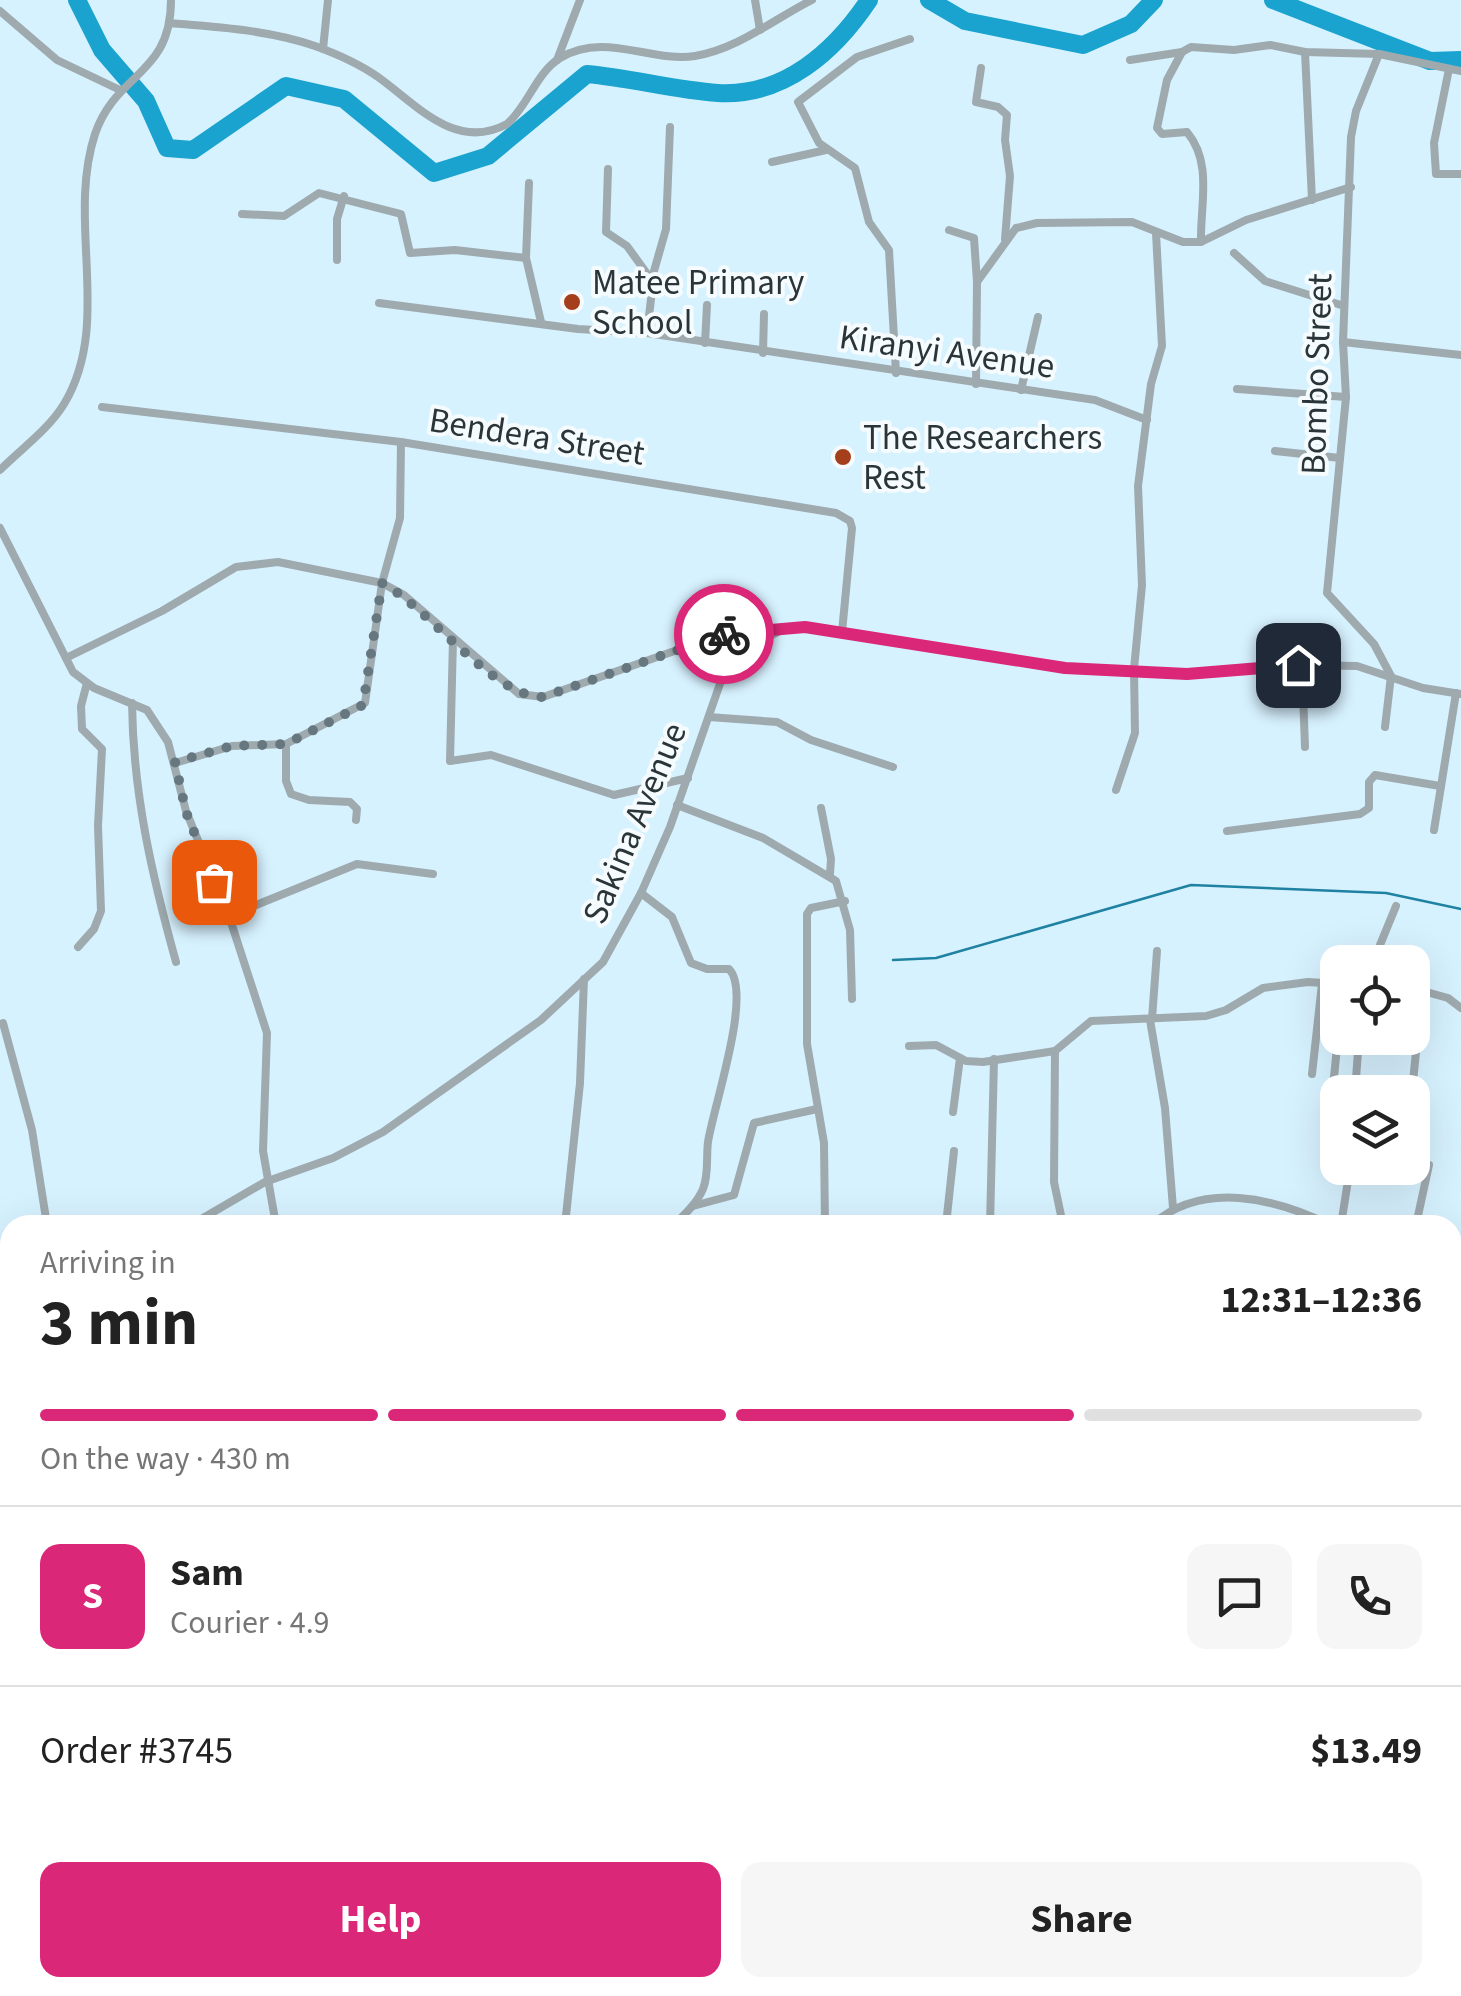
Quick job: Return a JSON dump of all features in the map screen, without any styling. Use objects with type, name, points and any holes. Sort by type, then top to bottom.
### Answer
[{"type":"street","points":[[0,470],[63,407],[78,374],[88,317],[82,212],[86,176],[101,119],[120,90],[156,61],[169,23],[171,0]]},
{"type":"street","points":[[323,49],[328,0]]},
{"type":"street","points":[[169,23],[258,32],[323,49],[370,71],[438,123],[473,132],[507,124],[557,60],[580,0]]},
{"type":"street","points":[[755,0],[760,30]]},
{"type":"street","points":[[557,60],[630,47],[671,57],[700,56],[760,30],[812,0]]},
{"type":"street","points":[[0,10],[56,60],[120,90]]},
{"type":"street","points":[[826,150],[803,116],[798,102],[802,94],[857,56],[910,39]]},
{"type":"street","points":[[1130,60],[1264,45],[1305,52],[1378,54],[1461,72]]},
{"type":"street","points":[[1182,52],[1167,80],[1158,122],[1162,134],[1190,135],[1204,167],[1201,242]]},
{"type":"street","points":[[1305,52],[1312,200]]},
{"type":"street","name":"Bombo Street","points":[[1378,54],[1353,124],[1343,342],[1346,397],[1327,593],[1374,644],[1391,676]]},
{"type":"street","points":[[977,282],[1000,256],[1010,176],[1005,140],[1007,115],[998,107],[976,102],[981,68]]},
{"type":"street","points":[[1449,69],[1434,143],[1436,174],[1461,174]]},
{"type":"street","points":[[647,333],[652,278],[666,228],[670,127]]},
{"type":"street","points":[[772,162],[826,150],[844,156],[855,168],[869,222],[889,250],[896,373]]},
{"type":"street","points":[[608,169],[606,232],[622,241],[652,278]]},
{"type":"street","points":[[529,184],[526,258],[541,322]]},
{"type":"street","points":[[1005,238],[1016,228],[1037,223],[1132,222],[1156,234],[1201,242],[1246,220],[1351,187]]},
{"type":"street","points":[[242,214],[284,216],[319,192],[401,214],[410,253],[466,250],[526,258]]},
{"type":"street","points":[[337,260],[337,219],[344,196]]},
{"type":"street","points":[[949,230],[974,238],[976,384]]},
{"type":"street","points":[[1116,790],[1136,733],[1134,669],[1142,585],[1138,486],[1162,346],[1156,234]]},
{"type":"street","points":[[1234,253],[1265,281],[1344,306]]},
{"type":"street","name":"Kiranyi Avenue","points":[[379,303],[647,333],[1096,400],[1147,420]]},
{"type":"street","points":[[705,342],[707,305]]},
{"type":"street","points":[[763,352],[764,314]]},
{"type":"street","points":[[1021,390],[1038,318]]},
{"type":"street","points":[[1343,342],[1461,355]]},
{"type":"street","points":[[1236,389],[1346,397]]},
{"type":"street","name":"Bendera Street","points":[[102,407],[401,442],[844,516],[852,528],[842,632]]},
{"type":"street","points":[[175,762],[232,746],[286,744],[366,703],[382,583],[400,518],[401,442]]},
{"type":"street","points":[[1275,451],[1340,458]]},
{"type":"street","points":[[0,528],[73,672],[152,716],[175,762],[186,812],[228,916],[268,1033],[265,1182],[273,1215]]},
{"type":"street","points":[[66,658],[247,564],[278,562],[382,583],[404,595],[519,694],[543,697],[723,634],[784,628],[842,632],[1065,668],[1187,674],[1302,665],[1357,666],[1458,694],[1434,830]]},
{"type":"street","name":"Sakina Avenue","points":[[208,1215],[265,1182],[334,1158],[384,1132],[541,1020],[603,962],[641,893],[688,778],[722,678],[748,647],[784,628]]},
{"type":"street","points":[[453,639],[450,761],[491,755],[614,795],[688,778]]},
{"type":"street","points":[[1302,665],[1305,747]]},
{"type":"street","points":[[1386,727],[1391,676]]},
{"type":"street","points":[[78,947],[94,929],[101,911],[98,826],[102,749],[82,728],[81,706],[87,683]]},
{"type":"street","points":[[132,703],[133,770],[145,844],[176,962]]},
{"type":"street","points":[[709,716],[777,722],[811,740],[893,767]]},
{"type":"street","points":[[286,744],[286,782],[291,794],[309,800],[350,802],[357,809],[356,820]]},
{"type":"street","points":[[1227,831],[1360,814],[1368,808],[1369,782],[1374,776],[1440,786]]},
{"type":"street","points":[[677,805],[763,838],[830,874]]},
{"type":"street","points":[[821,808],[830,874],[845,901],[852,944],[852,998]]},
{"type":"street","points":[[228,916],[357,864],[432,874]]},
{"type":"street","points":[[641,893],[672,917],[691,964],[706,969],[729,969],[737,980],[733,1028],[708,1141],[706,1180],[683,1215]]},
{"type":"street","points":[[825,1215],[826,1167],[807,1044],[807,914],[811,908],[845,901]]},
{"type":"street","points":[[1380,945],[1396,906]]},
{"type":"street","points":[[1157,951],[1151,1020],[1173,1208]]},
{"type":"street","points":[[566,1215],[580,1084],[584,979]]},
{"type":"street","points":[[908,1046],[936,1045],[974,1062],[1055,1051],[1091,1021],[1218,1014],[1263,988],[1320,984]]},
{"type":"street","points":[[1430,993],[1448,998],[1461,1008]]},
{"type":"street","points":[[1312,1074],[1320,1002]]},
{"type":"street","points":[[3,1023],[32,1130],[45,1215]]},
{"type":"street","points":[[1055,1051],[1054,1182],[1061,1215]]},
{"type":"street","points":[[953,1112],[960,1058]]},
{"type":"street","points":[[990,1215],[994,1059]]},
{"type":"street","points":[[692,1206],[734,1194],[754,1123],[817,1109]]},
{"type":"street","points":[[947,1215],[954,1151]]},
{"type":"street","points":[[1343,1215],[1347,1185]]},
{"type":"street","points":[[1418,1215],[1425,1185]]},
{"type":"street","points":[[1164,1215],[1173,1208],[1212,1197],[1294,1209],[1308,1215]]},
{"type":"waterway","points":[[77,0],[102,50],[146,101],[167,148],[193,150],[286,86],[344,99],[434,173],[488,156],[587,74],[718,93],[742,92],[786,79],[824,53],[869,0]]},
{"type":"waterway","points":[[929,0],[965,21],[1083,45],[1131,24],[1154,0]]},
{"type":"waterway","points":[[1273,0],[1430,61],[1461,60]]},
{"type":"waterway","points":[[893,960],[936,958],[1191,885],[1386,893],[1461,909]]},
{"type":"way so far","points":[[214,882],[186,812],[175,762],[232,746],[286,744],[366,703],[382,583],[404,595],[507,686],[530,697],[543,697],[724,634]]},
{"type":"place","name":"Matee Primary School","points":[[572,302]]},
{"type":"place","name":"The Researchers Rest","points":[[843,457]]},
{"type":"route","points":[[724,634],[769,626],[805,627],[1065,668],[1187,674],[1298,665]]}]
